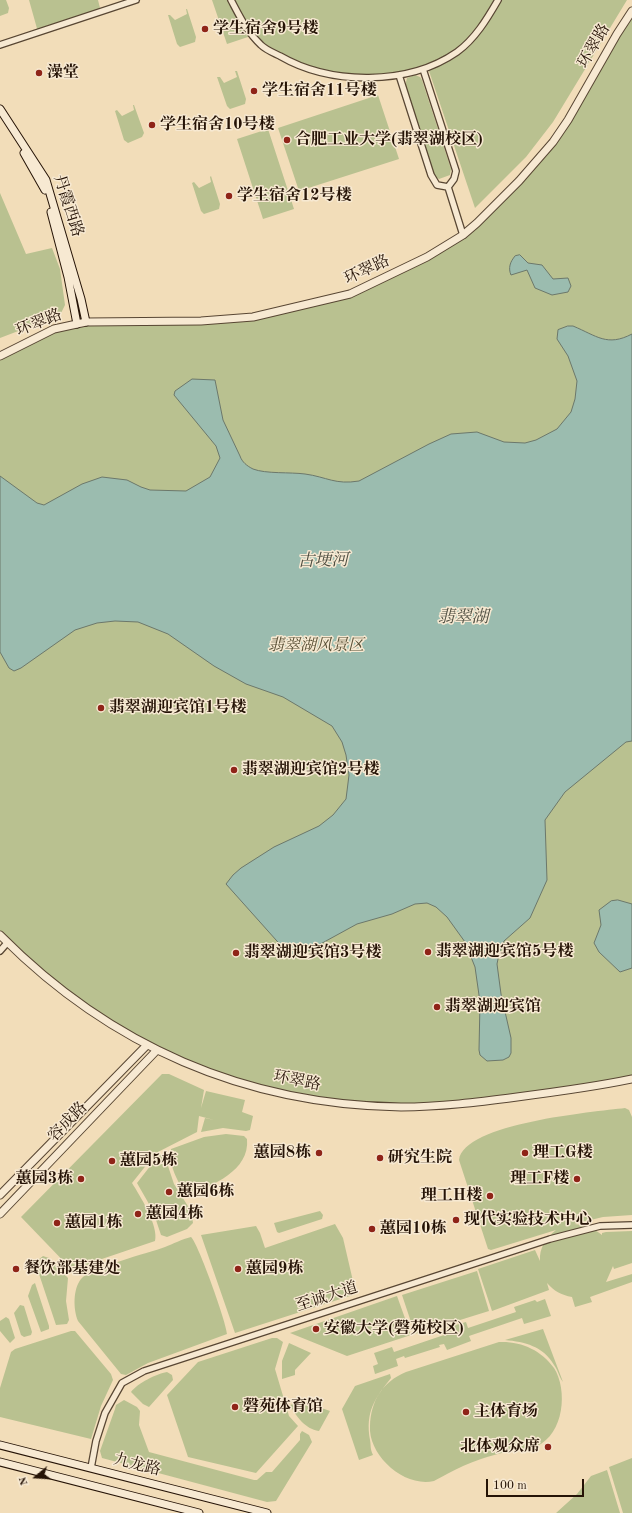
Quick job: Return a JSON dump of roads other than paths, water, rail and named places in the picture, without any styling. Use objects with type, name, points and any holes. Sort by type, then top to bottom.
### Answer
[{"type":"street","points":[[0,44],[136,0]]},
{"type":"street","points":[[231,0],[245,29],[262,46],[292,63],[318,73],[364,78],[399,75],[424,69],[458,52],[471,40],[498,0]]},
{"type":"street","name":"环翠路","points":[[0,356],[54,329],[86,322],[201,321],[253,317],[350,294],[427,257],[463,235],[519,181],[553,142],[568,120],[617,34],[632,11]]},
{"type":"street","points":[[424,69],[456,171],[454,179],[448,187]]},
{"type":"street","points":[[399,75],[431,175],[436,185],[448,187]]},
{"type":"street","name":"丹霞西路","points":[[0,110],[46,180],[81,299],[86,322]]},
{"type":"street","name":"丹霞西路","points":[[0,118],[44,186],[68,276],[77,324]]},
{"type":"street","points":[[448,187],[463,235]]},
{"type":"street","name":"环翠路","points":[[0,936],[65,993],[96,1015],[147,1045],[217,1076],[294,1096],[360,1105],[403,1107],[465,1103],[575,1089],[632,1079]]},
{"type":"street","points":[[0,950],[7,943]]},
{"type":"street","name":"容成路","points":[[0,1194],[147,1045]]},
{"type":"street","name":"容成路","points":[[0,1214],[157,1050]]},
{"type":"street","name":"至诚大道","points":[[91,1468],[96,1441],[105,1413],[122,1383],[144,1371],[550,1238],[600,1226],[632,1225]]},
{"type":"street","name":"九龙路","points":[[0,1445],[267,1513]]},
{"type":"street","name":"九龙路","points":[[0,1462],[199,1513]]},
{"type":"water","points":[[520,255],[528,263],[542,265],[553,279],[568,278],[571,286],[568,292],[552,295],[535,288],[527,270],[511,275],[511,263],[515,256]]},
{"type":"water","name":"翡翠湖","points":[[568,326],[573,326],[602,339],[609,340],[616,340],[632,334],[632,741],[626,742],[565,792],[545,820],[547,880],[530,918],[504,941],[497,964],[501,994],[511,1038],[511,1053],[509,1057],[503,1060],[487,1061],[480,1055],[479,1050],[480,1002],[475,967],[465,942],[447,917],[436,907],[427,903],[415,904],[392,914],[357,924],[293,959],[226,884],[241,868],[274,847],[319,826],[333,815],[346,799],[349,775],[346,755],[342,742],[332,726],[283,697],[246,684],[214,666],[168,634],[138,622],[115,621],[97,623],[75,630],[21,668],[14,671],[9,668],[0,652],[0,476],[37,503],[44,505],[82,484],[102,477],[127,480],[150,490],[186,491],[210,477],[220,458],[216,446],[174,395],[175,391],[192,379],[215,380],[223,420],[243,462],[249,467],[258,471],[305,474],[337,481],[351,482],[359,481],[451,434],[477,432],[504,442],[525,443],[536,440],[557,429],[571,412],[575,399],[577,381],[568,356],[557,339],[558,330]]},
{"type":"water","points":[[618,900],[632,904],[632,968],[620,972],[599,952],[594,943],[601,925],[599,910],[611,901]]},
{"type":"place","name":"学生宿舍9号楼","points":[[205,29]]},
{"type":"place","name":"澡堂","points":[[39,73]]},
{"type":"place","name":"学生宿舍11号楼","points":[[254,91]]},
{"type":"place","name":"学生宿舍10号楼","points":[[152,125]]},
{"type":"place","name":"合肥工业大学(翡翠湖校区)","points":[[287,140]]},
{"type":"place","name":"学生宿舍12号楼","points":[[229,196]]},
{"type":"place","name":"翡翠湖迎宾馆1号楼","points":[[101,708]]},
{"type":"place","name":"翡翠湖迎宾馆2号楼","points":[[234,770]]},
{"type":"place","name":"翡翠湖迎宾馆5号楼","points":[[428,952]]},
{"type":"place","name":"翡翠湖迎宾馆3号楼","points":[[236,953]]},
{"type":"place","name":"翡翠湖迎宾馆","points":[[437,1007]]},
{"type":"place","name":"蕙园8栋","points":[[319,1153]]},
{"type":"place","name":"理工G楼","points":[[525,1153]]},
{"type":"place","name":"研究生院","points":[[380,1158]]},
{"type":"place","name":"蕙园5栋","points":[[112,1161]]},
{"type":"place","name":"蕙园3栋","points":[[81,1179]]},
{"type":"place","name":"理工F楼","points":[[577,1179]]},
{"type":"place","name":"蕙园6栋","points":[[169,1192]]},
{"type":"place","name":"理工H楼","points":[[490,1196]]},
{"type":"place","name":"蕙园4栋","points":[[138,1214]]},
{"type":"place","name":"现代实验技术中心","points":[[456,1220]]},
{"type":"place","name":"蕙园1栋","points":[[57,1223]]},
{"type":"place","name":"蕙园10栋","points":[[372,1229]]},
{"type":"place","name":"餐饮部基建处","points":[[16,1269]]},
{"type":"place","name":"蕙园9栋","points":[[238,1269]]},
{"type":"place","name":"安徽大学(磬苑校区)","points":[[316,1329]]},
{"type":"place","name":"磬苑体育馆","points":[[235,1407]]},
{"type":"place","name":"主体育场","points":[[466,1412]]},
{"type":"place","name":"北体观众席","points":[[548,1447]]},
{"type":"water label","name":"古埂河","points":[[323,561]]},
{"type":"park label","name":"翡翠湖风景区","points":[[316,646]]}]
